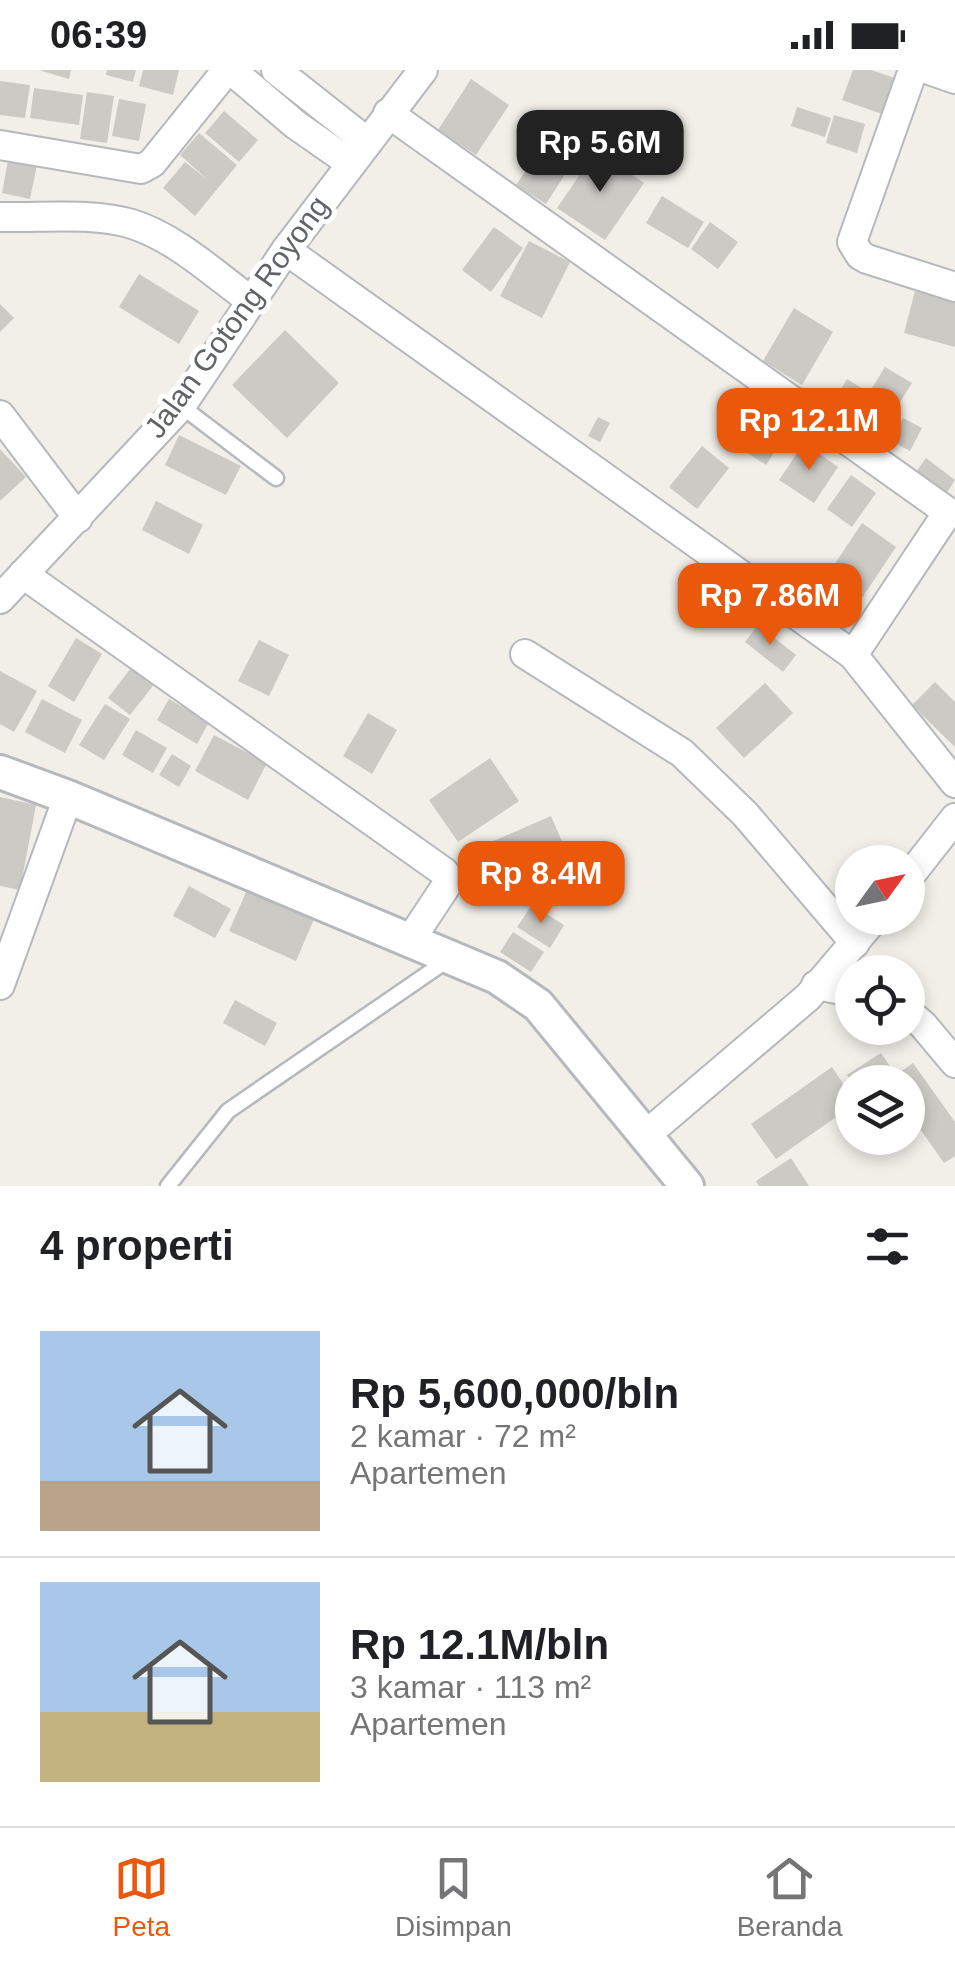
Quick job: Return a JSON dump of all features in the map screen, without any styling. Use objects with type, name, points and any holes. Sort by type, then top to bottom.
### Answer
[{"type":"street","points":[[0,145],[142,168],[152,163],[229,70],[296,125],[358,152]]},
{"type":"street","points":[[276,70],[358,152]]},
{"type":"street","name":"Jalan Gotong Royong","points":[[0,599],[181,406],[286,250],[423,70]]},
{"type":"street","points":[[913,70],[852,242],[866,258],[955,287]]},
{"type":"street","points":[[929,70],[955,79]]},
{"type":"street","points":[[388,113],[951,514],[853,655]]},
{"type":"street","points":[[0,217],[112,219],[135,225],[164,238],[250,300]]},
{"type":"street","points":[[286,250],[853,655],[955,783]]},
{"type":"street","points":[[0,415],[78,518]]},
{"type":"street","points":[[23,574],[444,872],[450,880],[409,942]]},
{"type":"street","points":[[525,654],[682,754],[745,814],[855,942]]},
{"type":"street","points":[[0,772],[497,977],[534,1001],[687,1186]]},
{"type":"street","points":[[0,985],[6,948],[68,797]]},
{"type":"street","points":[[925,856],[955,818]]},
{"type":"street","points":[[646,1134],[808,998],[861,935]]},
{"type":"street","points":[[816,985],[835,989]]},
{"type":"street","points":[[925,1027],[955,1063]]},
{"type":"lane","points":[[181,406],[276,478]]},
{"type":"lane","points":[[168,1186],[228,1111],[450,959]]},
{"type":"building","points":[[39,70],[71,70],[69,79]]},
{"type":"building","points":[[107,70],[136,70],[133,82],[106,75]]},
{"type":"building","points":[[143,70],[179,70],[173,95],[139,86]]},
{"type":"building","points":[[853,70],[871,70],[895,78],[882,114],[842,100]]},
{"type":"building","points":[[471,79],[509,105],[476,155],[438,130]]},
{"type":"building","points":[[0,81],[30,85],[25,118],[0,115]]},
{"type":"building","points":[[34,88],[83,95],[79,125],[30,118]]},
{"type":"building","points":[[87,92],[114,96],[107,143],[80,139]]},
{"type":"building","points":[[119,99],[146,104],[139,141],[112,136]]},
{"type":"building","points":[[797,107],[831,118],[825,137],[791,126]]},
{"type":"building","points":[[224,111],[258,140],[239,162],[205,133]]},
{"type":"building","points":[[834,115],[865,124],[857,153],[826,143]]},
{"type":"building","points":[[199,133],[237,165],[195,216],[163,188],[185,162],[208,180],[180,155]]},
{"type":"building","points":[[543,145],[571,165],[546,204],[516,185]]},
{"type":"building","points":[[596,151],[644,183],[605,240],[557,208]]},
{"type":"building","points":[[9,155],[38,160],[30,199],[2,193]]},
{"type":"building","points":[[662,196],[704,222],[688,248],[646,223]]},
{"type":"building","points":[[710,222],[738,242],[718,269],[691,249]]},
{"type":"building","points":[[494,227],[523,248],[491,292],[462,270]]},
{"type":"building","points":[[529,241],[570,262],[542,318],[500,296]]},
{"type":"building","points":[[139,274],[199,311],[179,344],[119,307]]},
{"type":"building","points":[[915,291],[955,301],[955,347],[904,333]]},
{"type":"building","points":[[0,304],[14,318],[0,332]]},
{"type":"building","points":[[794,308],[833,332],[802,385],[763,361]]},
{"type":"building","points":[[285,330],[339,383],[287,438],[232,385]]},
{"type":"building","points":[[885,367],[912,383],[889,420],[862,404]]},
{"type":"building","points":[[847,379],[866,391],[849,419],[830,408]]},
{"type":"building","points":[[746,393],[792,425],[766,465],[719,434]]},
{"type":"building","points":[[598,417],[610,423],[600,442],[588,436]]},
{"type":"building","points":[[903,418],[922,428],[910,451],[891,441]]},
{"type":"building","points":[[179,435],[241,466],[226,495],[165,465]]},
{"type":"building","points":[[804,443],[838,467],[814,503],[779,480]]},
{"type":"building","points":[[702,446],[729,468],[697,509],[669,487]]},
{"type":"building","points":[[0,449],[26,477],[0,501]]},
{"type":"building","points":[[926,458],[955,480],[946,494],[916,472]]},
{"type":"building","points":[[851,475],[876,493],[852,527],[827,509]]},
{"type":"building","points":[[156,501],[203,525],[189,554],[142,530]]},
{"type":"building","points":[[862,523],[896,547],[862,598],[828,574]]},
{"type":"building","points":[[758,625],[796,655],[783,672],[745,642]]},
{"type":"building","points":[[76,638],[102,654],[74,702],[48,686]]},
{"type":"building","points":[[259,640],[289,655],[269,696],[238,681]]},
{"type":"building","points":[[134,664],[156,682],[130,715],[108,698]]},
{"type":"building","points":[[0,671],[37,691],[14,732],[0,724]]},
{"type":"building","points":[[935,682],[955,702],[955,747],[912,705]]},
{"type":"building","points":[[765,683],[793,713],[744,758],[716,728]]},
{"type":"building","points":[[42,699],[82,720],[65,753],[25,732]]},
{"type":"building","points":[[169,699],[209,722],[197,744],[157,720]]},
{"type":"building","points":[[105,704],[130,719],[104,760],[79,745]]},
{"type":"building","points":[[368,713],[397,730],[372,774],[343,756]]},
{"type":"building","points":[[136,730],[167,748],[153,773],[122,755]]},
{"type":"building","points":[[214,735],[267,763],[248,800],[195,771]]},
{"type":"building","points":[[172,754],[191,766],[179,787],[159,775]]},
{"type":"building","points":[[490,758],[519,801],[458,842],[429,800]]},
{"type":"building","points":[[0,797],[36,805],[20,890],[0,886]]},
{"type":"building","points":[[551,816],[570,860],[500,890],[482,846]]},
{"type":"building","points":[[250,883],[317,912],[296,961],[229,931]]},
{"type":"building","points":[[189,886],[231,909],[215,938],[173,916]]},
{"type":"building","points":[[532,905],[564,925],[550,948],[517,927]]},
{"type":"building","points":[[513,932],[544,952],[531,972],[500,952]]},
{"type":"building","points":[[235,1000],[277,1023],[265,1046],[223,1023]]},
{"type":"building","points":[[881,1053],[889,1065],[862,1065]]},
{"type":"building","points":[[832,1067],[835,1072],[835,1118],[776,1159],[751,1124]]},
{"type":"building","points":[[925,1080],[955,1122],[955,1156],[944,1163],[925,1136]]},
{"type":"building","points":[[791,1158],[809,1186],[759,1186],[756,1181]]}]
